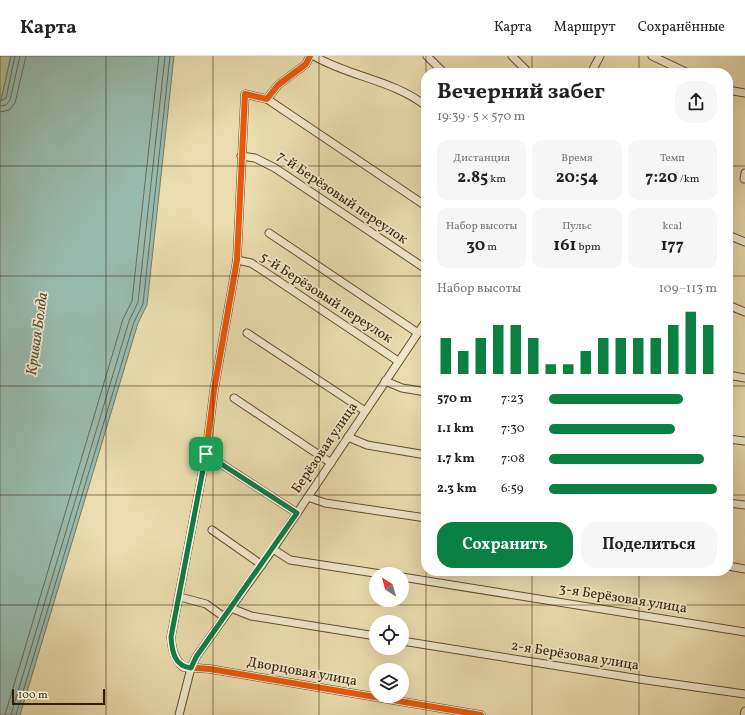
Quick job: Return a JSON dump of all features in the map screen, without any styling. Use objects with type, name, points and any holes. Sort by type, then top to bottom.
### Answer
[{"type":"street","points":[[267,99],[283,80],[306,64],[310,56]]},
{"type":"street","points":[[314,56],[333,66],[395,88],[413,96],[421,102]]},
{"type":"street","points":[[427,56],[439,68]]},
{"type":"street","points":[[512,56],[524,68]]},
{"type":"street","points":[[594,68],[600,56]]},
{"type":"street","points":[[652,56],[677,68]]},
{"type":"street","points":[[733,91],[745,93]]},
{"type":"street","points":[[191,668],[183,667],[177,662],[172,651],[171,637],[206,454],[214,390],[237,260],[245,94],[267,99],[421,203]]},
{"type":"street","name":"7-й Берёзовый переулок","points":[[241,156],[255,158],[270,165],[421,266]]},
{"type":"street","points":[[269,233],[418,332]]},
{"type":"street","points":[[733,237],[745,242]]},
{"type":"street","name":"5-й Берёзовый переулок","points":[[237,260],[251,263],[398,361]]},
{"type":"street","points":[[733,307],[745,312]]},
{"type":"street","name":"Берёзовая улица","points":[[179,715],[191,668],[196,657],[273,549],[421,328]]},
{"type":"street","points":[[248,333],[365,411]]},
{"type":"street","points":[[733,376],[745,378]]},
{"type":"street","points":[[386,381],[402,388],[421,391]]},
{"type":"street","points":[[234,398],[331,463]]},
{"type":"street","points":[[348,437],[367,445],[421,454]]},
{"type":"street","points":[[733,440],[745,441]]},
{"type":"street","points":[[206,454],[297,513]]},
{"type":"street","points":[[308,497],[325,502],[421,517]]},
{"type":"street","points":[[733,503],[745,505]]},
{"type":"street","points":[[212,530],[262,565]]},
{"type":"street","points":[[273,549],[290,560],[369,572]]},
{"type":"street","points":[[733,567],[745,569]]},
{"type":"street","name":"3-я Берёзовая улица","points":[[409,578],[745,632]]},
{"type":"street","points":[[180,596],[206,604],[224,617]]},
{"type":"street","points":[[231,608],[251,616],[369,635]]},
{"type":"street","name":"2-я Берёзовая улица","points":[[409,642],[646,680],[745,694]]},
{"type":"street","name":"Дворцовая улица","points":[[191,668],[210,669],[481,715]]},
{"type":"street","points":[[744,715],[745,711]]},
{"type":"green space","points":[[0,56],[11,56],[0,105]]},
{"type":"water","name":"Кривая Болда","points":[[11,56],[174,56],[147,305],[138,323],[20,715],[0,715],[0,105]]},
{"type":"cycle path","points":[[310,56],[306,64],[278,85],[267,99],[245,94],[237,260],[214,390],[206,454],[171,637],[173,650],[177,660],[183,667],[210,669],[481,715]]},
{"type":"route","points":[[206,454],[297,513],[196,657],[191,668],[183,667],[177,662],[172,651],[171,637],[195,519],[206,454]]}]
